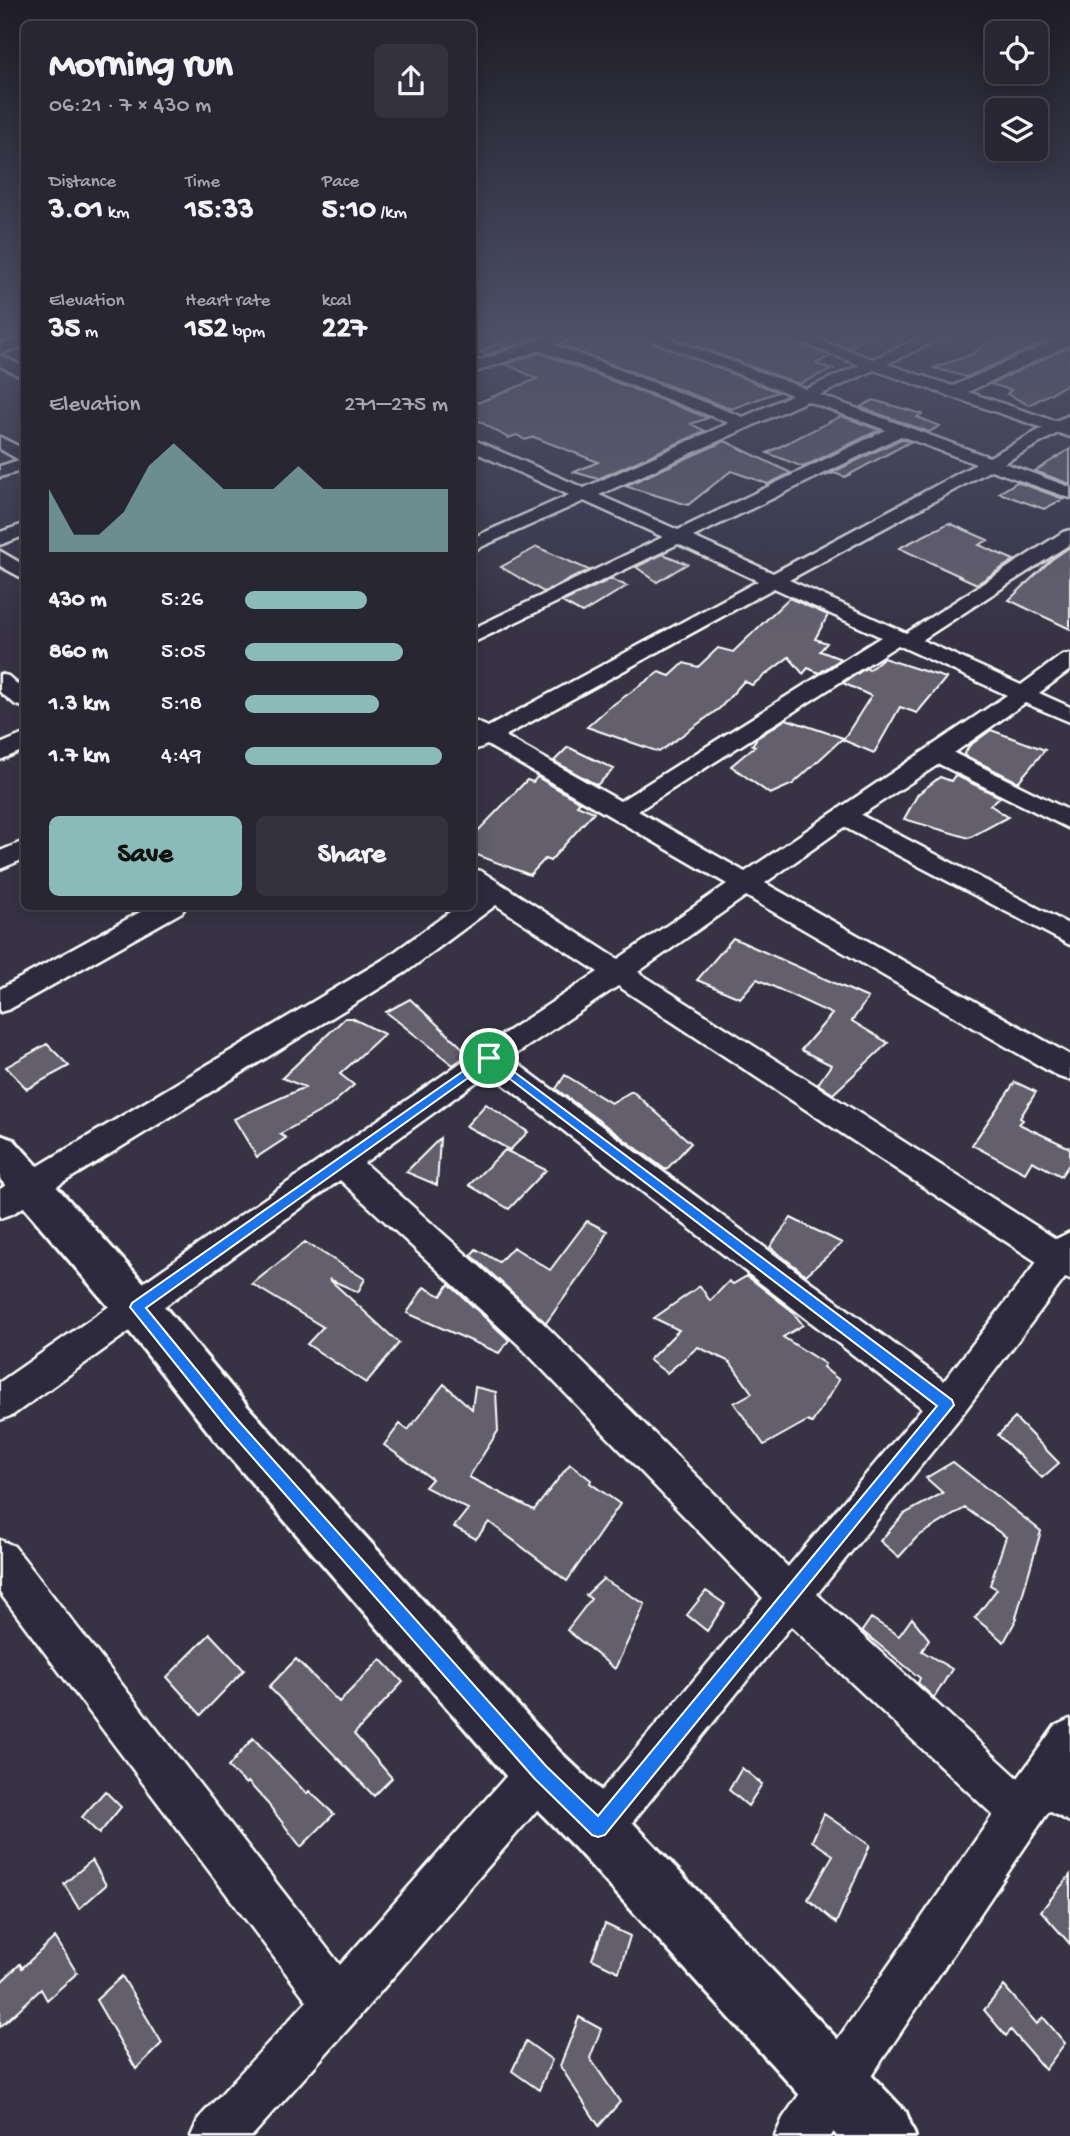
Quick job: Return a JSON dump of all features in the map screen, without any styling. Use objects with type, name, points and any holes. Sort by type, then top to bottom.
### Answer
[{"type":"main road","points":[[11,1181],[137,1307],[231,1423],[540,1772],[598,1829],[882,2136]]},
{"type":"street","points":[[476,543],[587,496],[722,433]]},
{"type":"street","points":[[476,635],[675,536],[893,433]]},
{"type":"street","points":[[902,433],[1070,494]]},
{"type":"street","points":[[478,736],[1055,433]]},
{"type":"street","points":[[0,442],[21,454]]},
{"type":"street","points":[[477,450],[587,496],[1070,715]]},
{"type":"street","points":[[0,472],[21,465]]},
{"type":"street","points":[[21,532],[1,542],[21,569]]},
{"type":"street","points":[[621,811],[1070,536]]},
{"type":"street","points":[[0,1403],[489,1058],[1025,695],[1070,660]]},
{"type":"street","points":[[0,681],[21,698]]},
{"type":"street","points":[[478,736],[621,811],[1070,1069]]},
{"type":"street","points":[[0,753],[21,742]]},
{"type":"street","points":[[938,754],[1070,821]]},
{"type":"street","points":[[843,816],[1070,936]]},
{"type":"street","points":[[0,861],[21,850]]},
{"type":"street","points":[[484,885],[617,973],[1066,1257],[598,1829]]},
{"type":"street","points":[[0,1002],[166,910]]},
{"type":"street","points":[[11,1181],[396,965],[456,910]]},
{"type":"street","points":[[489,1058],[947,1405]]},
{"type":"street","points":[[342,1161],[531,1334],[788,1595],[1052,1783],[801,2136]]},
{"type":"street","points":[[0,1560],[339,2003]]},
{"type":"street","points":[[217,2136],[339,2003],[540,1772]]},
{"type":"building","points":[[499,433],[701,433],[598,479],[574,472],[598,462],[534,437],[525,440],[517,435],[508,438]]},
{"type":"building","points":[[808,433],[873,433],[803,467],[767,453]]},
{"type":"building","points":[[901,439],[910,442],[845,477],[834,473],[825,476]]},
{"type":"building","points":[[725,441],[791,473],[768,484],[731,471],[688,505],[625,486]]},
{"type":"building","points":[[1070,449],[1070,484],[1035,471]]},
{"type":"building","points":[[1017,482],[1064,499],[1044,509],[999,493]]},
{"type":"building","points":[[949,523],[988,540],[979,545],[1014,560],[977,584],[899,548]]},
{"type":"building","points":[[537,547],[589,570],[544,592],[501,567]]},
{"type":"building","points":[[1070,547],[1070,629],[1009,600],[1051,560]]},
{"type":"building","points":[[663,554],[687,564],[657,582],[636,567]]},
{"type":"building","points":[[611,579],[627,586],[582,613],[562,602]]},
{"type":"building","points":[[789,598],[828,615],[815,639],[827,643],[820,651],[841,659],[819,673],[808,668],[803,674],[789,657],[752,685],[744,681],[720,708],[659,752],[587,727],[607,709],[659,672],[670,676],[684,663],[698,667],[718,648],[733,652]]},
{"type":"building","points":[[883,658],[946,678],[917,713],[900,707],[874,753],[843,740],[871,696],[843,683],[866,668],[869,670]]},
{"type":"building","points":[[786,719],[843,738],[793,784],[770,794],[731,766],[755,746],[752,745],[757,738]]},
{"type":"building","points":[[991,730],[1045,750],[1018,782],[964,755],[969,746]]},
{"type":"building","points":[[568,747],[614,769],[597,785],[554,761]]},
{"type":"building","points":[[955,775],[1000,797],[990,805],[1008,817],[969,838],[904,819],[918,794],[940,777],[951,781]]},
{"type":"building","points":[[537,777],[580,802],[577,805],[594,812],[550,861],[545,859],[530,875],[476,855],[476,833],[527,780],[533,782]]},
{"type":"building","points":[[733,938],[868,998],[852,1021],[888,1043],[833,1094],[818,1084],[831,1065],[801,1050],[832,1014],[757,979],[740,998],[697,980]]},
{"type":"building","points":[[410,999],[469,1054],[453,1065],[386,1012]]},
{"type":"building","points":[[345,1018],[352,1018],[384,1034],[340,1074],[354,1085],[330,1106],[280,1134],[286,1138],[257,1157],[234,1119],[305,1087],[282,1078]]},
{"type":"building","points":[[47,1044],[69,1066],[27,1089],[6,1067]]},
{"type":"building","points":[[565,1075],[611,1103],[632,1091],[691,1143],[666,1170],[556,1089]]},
{"type":"building","points":[[1015,1082],[1036,1092],[1019,1124],[1070,1148],[1070,1163],[1061,1176],[1032,1161],[1025,1173],[972,1145]]},
{"type":"building","points":[[486,1104],[528,1132],[510,1150],[466,1126]]},
{"type":"building","points":[[440,1138],[437,1185],[406,1172]]},
{"type":"building","points":[[505,1150],[546,1170],[509,1209],[469,1185]]},
{"type":"building","points":[[791,1218],[842,1243],[806,1275],[770,1247]]},
{"type":"building","points":[[587,1221],[607,1231],[596,1254],[546,1323],[471,1255],[476,1249],[499,1262],[513,1247],[550,1270]]},
{"type":"building","points":[[305,1242],[365,1279],[358,1292],[329,1279],[399,1343],[366,1383],[307,1344],[323,1327],[252,1284]]},
{"type":"building","points":[[747,1276],[791,1310],[803,1325],[783,1337],[825,1364],[823,1367],[839,1380],[812,1423],[807,1421],[764,1445],[734,1403],[752,1393],[730,1362],[698,1347],[667,1373],[649,1360],[679,1330],[654,1318],[700,1286],[710,1301],[729,1281],[733,1284]]},
{"type":"building","points":[[449,1284],[509,1340],[499,1353],[407,1313],[424,1287],[441,1296]]},
{"type":"building","points":[[444,1384],[472,1409],[475,1387],[496,1392],[498,1431],[469,1477],[534,1510],[570,1464],[591,1480],[590,1483],[620,1504],[567,1581],[489,1522],[476,1539],[454,1527],[468,1509],[425,1487],[432,1479],[384,1445],[400,1424],[408,1430]]},
{"type":"building","points":[[1015,1418],[1059,1463],[1042,1478],[998,1435]]},
{"type":"building","points":[[953,1462],[1041,1531],[1017,1618],[1004,1642],[975,1618],[997,1589],[990,1585],[1006,1537],[965,1508],[917,1537],[899,1557],[880,1541],[904,1514],[943,1493],[926,1478]]},
{"type":"building","points":[[603,1579],[645,1604],[615,1669],[567,1630],[591,1599],[586,1595]]},
{"type":"building","points":[[706,1591],[725,1604],[707,1631],[687,1615]]},
{"type":"building","points":[[871,1618],[899,1636],[912,1618],[929,1639],[922,1651],[952,1669],[934,1698],[918,1683],[920,1678],[862,1631]]},
{"type":"building","points":[[210,1634],[244,1670],[201,1715],[167,1677]]},
{"type":"building","points":[[296,1659],[339,1702],[381,1659],[403,1682],[354,1734],[392,1778],[374,1796],[269,1687]]},
{"type":"building","points":[[253,1738],[307,1794],[309,1791],[334,1814],[301,1847],[248,1782],[246,1784],[228,1767]]},
{"type":"building","points":[[742,1768],[762,1784],[748,1806],[729,1790]]},
{"type":"building","points":[[105,1791],[121,1807],[99,1834],[82,1817]]},
{"type":"building","points":[[824,1814],[870,1845],[836,1923],[808,1899],[833,1855],[812,1841]]},
{"type":"building","points":[[92,1860],[106,1885],[79,1909],[64,1884]]},
{"type":"building","points":[[1070,1875],[1070,1944],[1041,1911]]},
{"type":"building","points":[[605,1924],[630,1936],[619,1972],[592,1959]]},
{"type":"building","points":[[55,1937],[77,1973],[47,2000],[41,1989],[0,2027],[0,1983],[20,1964],[22,1968]]},
{"type":"building","points":[[122,1976],[162,2043],[136,2069],[96,2000]]},
{"type":"building","points":[[1004,1986],[1037,2024],[1043,2017],[1065,2043],[1045,2070],[1011,2030],[1006,2036],[984,2010]]},
{"type":"building","points":[[579,2017],[601,2029],[590,2058],[620,2102],[599,2126],[560,2066]]},
{"type":"building","points":[[526,2041],[552,2060],[539,2090],[512,2071]]},
{"type":"route","points":[[489,1058],[947,1405],[598,1829],[540,1772],[231,1423],[137,1307],[489,1058]]}]
